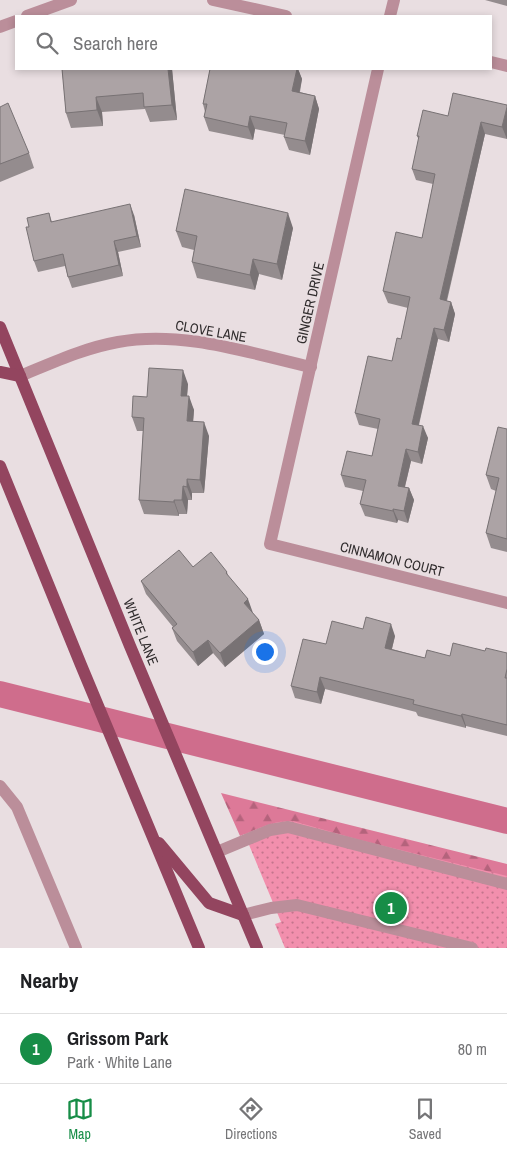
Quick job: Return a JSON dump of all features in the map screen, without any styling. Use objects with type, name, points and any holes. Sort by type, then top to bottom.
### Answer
[{"type":"main road","name":"WHITE LANE","points":[[0,327],[130,646],[257,948]]},
{"type":"main road","points":[[0,372],[20,376]]},
{"type":"main road","points":[[0,466],[199,948]]},
{"type":"main road","points":[[151,834],[209,902],[243,915]]},
{"type":"street","points":[[30,15],[71,0]]},
{"type":"street","points":[[213,0],[281,15]]},
{"type":"street","points":[[390,15],[394,0]]},
{"type":"street","points":[[0,27],[15,21]]},
{"type":"street","points":[[492,62],[507,66]]},
{"type":"street","name":"GINGER DRIVE","points":[[270,544],[378,70]]},
{"type":"street","name":"CLOVE LANE","points":[[20,376],[84,350],[118,342],[157,338],[188,340],[311,367]]},
{"type":"street","name":"CINNAMON COURT","points":[[270,544],[507,603]]},
{"type":"street","points":[[0,786],[17,807],[76,948]]},
{"type":"street","points":[[217,852],[270,830],[288,827],[507,884]]},
{"type":"street","points":[[243,915],[271,908],[297,905],[472,948]]},
{"type":"shaded area","points":[[230,799],[507,868],[507,948],[285,948],[275,924],[281,922]]},
{"type":"green space","points":[[221,793],[507,864],[507,876],[360,840],[293,821],[272,823],[240,836]]},
{"type":"building","points":[[62,70],[168,70],[172,105],[144,107],[143,93],[96,97],[97,110],[66,113]]},
{"type":"building","points":[[210,70],[297,70],[292,91],[315,96],[305,141],[284,137],[287,123],[250,116],[248,127],[204,117],[207,104],[203,104]]},
{"type":"building","points":[[453,93],[507,105],[507,107],[502,127],[481,122],[440,299],[451,302],[444,330],[434,328],[412,424],[423,426],[418,452],[406,449],[398,486],[409,488],[404,511],[393,509],[393,511],[360,504],[366,480],[341,475],[347,451],[372,456],[380,419],[355,413],[368,356],[392,361],[397,338],[401,339],[410,297],[383,291],[396,232],[422,238],[435,174],[412,169],[423,110],[448,116]]},
{"type":"building","points":[[8,103],[29,153],[0,164],[0,107]]},
{"type":"building","points":[[185,189],[288,213],[277,264],[253,259],[250,275],[192,262],[197,236],[176,231]]},
{"type":"building","points":[[130,204],[137,236],[114,241],[119,265],[68,277],[63,254],[34,261],[26,227],[29,227],[27,218],[49,213],[51,222]]},
{"type":"building","points":[[149,368],[183,370],[181,396],[189,396],[187,421],[204,422],[200,480],[187,479],[187,487],[183,486],[182,500],[174,500],[174,502],[139,500],[144,418],[132,417],[133,396],[147,397]]},
{"type":"building","points":[[498,427],[507,429],[507,539],[486,533],[499,478],[486,475]]},
{"type":"building","points":[[179,550],[193,567],[211,552],[248,599],[244,603],[259,620],[220,653],[208,640],[193,652],[172,628],[177,624],[141,581]]},
{"type":"building","points":[[366,617],[391,624],[385,648],[425,658],[427,650],[450,656],[453,643],[485,651],[486,648],[507,653],[505,678],[507,678],[507,725],[413,704],[414,700],[320,677],[317,692],[291,686],[303,639],[326,644],[332,621],[363,629]]},
{"type":"waterway","points":[[0,694],[507,821]]},
{"type":"place","name":"Grissom Park","points":[[391,908]]}]
